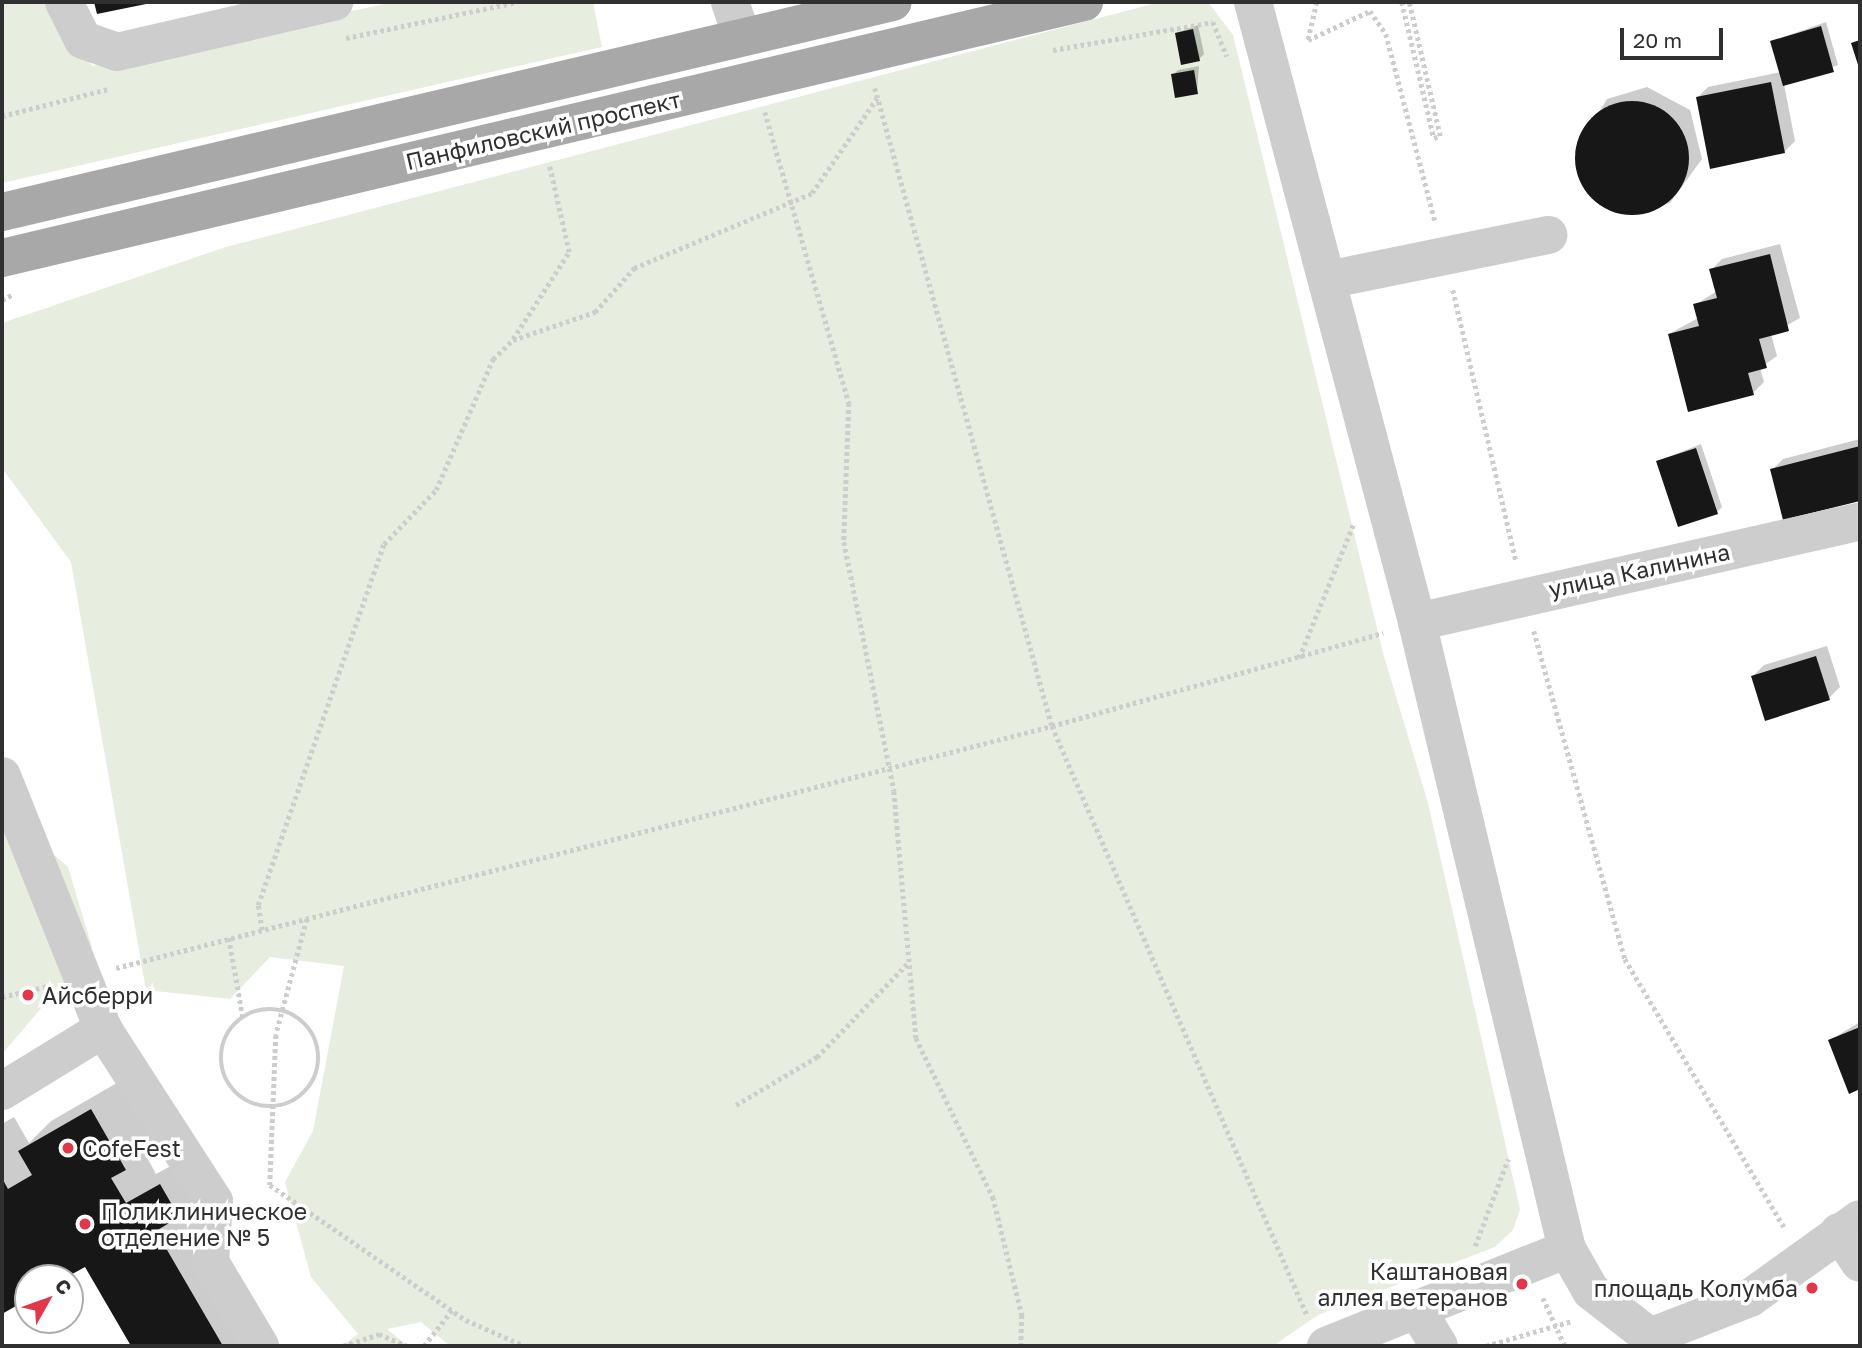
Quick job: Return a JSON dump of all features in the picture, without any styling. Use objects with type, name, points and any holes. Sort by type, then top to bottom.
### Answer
[{"type":"main road","name":"Панфиловский проспект","points":[[2,212],[892,2]]},
{"type":"main road","name":"Панфиловский проспект","points":[[2,258],[1084,2]]},
{"type":"street","points":[[64,2],[83,40],[117,52],[334,2]]},
{"type":"street","points":[[730,2],[742,37]]},
{"type":"street","points":[[1252,2],[1417,622],[1567,1249],[1591,1291],[1609,1309],[1650,1337],[1708,1333],[1750,1298],[1850,1225],[1860,1263]]},
{"type":"street","points":[[1327,280],[1548,235]]},
{"type":"street","name":"улица Калинина","points":[[1417,622],[1860,521]]},
{"type":"street","points":[[2,776],[103,1029],[214,1201],[210,1262],[260,1346]]},
{"type":"street","points":[[2,1091],[103,1029]]},
{"type":"street","points":[[1318,1334],[1416,1308],[1567,1249]]},
{"type":"street","points":[[1416,1308],[1439,1346]]},
{"type":"path","points":[[1402,2],[1434,138],[1440,136],[1409,2]]},
{"type":"path","points":[[872,81],[1052,726],[1318,1334]]},
{"type":"path","points":[[513,340],[594,312],[634,268],[812,193],[877,97]]},
{"type":"path","points":[[764,107],[849,403],[844,542],[887,769],[916,1038],[993,1198],[1022,1315],[1021,1346]]},
{"type":"path","points":[[262,930],[258,905],[384,544],[436,490],[493,359],[513,340],[569,252],[548,159]]},
{"type":"path","points":[[1298,659],[1353,525]]},
{"type":"path","points":[[2,997],[1052,726],[1298,659],[1417,622]]},
{"type":"path","points":[[307,918],[276,1035],[270,1185],[452,1310],[525,1346]]},
{"type":"path","points":[[229,938],[243,1017],[223,1043],[222,1067],[231,1089],[243,1100],[275,1108],[304,1095],[320,1067],[317,1043],[304,1022],[275,1009],[243,1017]]},
{"type":"path","points":[[736,1105],[817,1058],[909,962]]},
{"type":"path","points":[[1457,1292],[1513,1145]]},
{"type":"path","points":[[1486,1346],[1609,1309]]},
{"type":"path","points":[[424,1346],[452,1310]]},
{"type":"path","points":[[343,1346],[379,1334],[407,1346]]},
{"type":"shaded area","points":[[2,2],[50,2],[92,66],[394,2],[593,2],[602,47],[2,183]]},
{"type":"shaded area","points":[[1160,2],[1208,2],[1233,35],[1383,653],[1428,803],[1520,1209],[1513,1230],[1495,1247],[1318,1315],[1273,1346],[450,1346],[421,1322],[387,1329],[408,1346],[342,1346],[358,1334],[311,1277],[285,1182],[313,1131],[344,966],[270,957],[230,999],[146,990],[71,562],[2,468],[2,323],[226,247]]},
{"type":"shaded area","points":[[2,810],[68,867],[92,947],[70,995],[43,1006],[2,1054]]},
{"type":"building","points":[[94,2],[151,2],[151,3],[97,14]]},
{"type":"building","points":[[1821,26],[1834,72],[1783,86],[1770,41]]},
{"type":"building","points":[[1193,29],[1200,61],[1181,65],[1175,33]]},
{"type":"building","points":[[1860,40],[1860,71],[1851,43]]},
{"type":"building","points":[[1194,70],[1198,94],[1175,98],[1171,74]]},
{"type":"building","points":[[1771,82],[1785,153],[1710,169],[1696,97]]},
{"type":"building","points":[[1632,101],[1654,105],[1672,118],[1685,136],[1689,158],[1685,180],[1672,198],[1654,211],[1632,215],[1610,211],[1592,198],[1579,180],[1575,158],[1579,136],[1592,118],[1610,105]]},
{"type":"building","points":[[1770,254],[1789,331],[1759,339],[1767,368],[1748,373],[1754,395],[1688,412],[1668,334],[1699,326],[1693,304],[1717,298],[1709,269]]},
{"type":"building","points":[[1860,446],[1860,501],[1783,520],[1770,469]]},
{"type":"building","points":[[1696,448],[1718,514],[1678,527],[1656,461]]},
{"type":"building","points":[[1816,656],[1830,700],[1765,721],[1751,676]]},
{"type":"building","points":[[1860,1027],[1860,1089],[1849,1094],[1828,1040]]},
{"type":"building","name":"Поликлиническое отделение № 5","points":[[91,1109],[126,1170],[111,1178],[126,1203],[160,1184],[179,1217],[156,1231],[223,1346],[131,1346],[84,1264],[14,1264],[14,1307],[2,1314],[2,1178],[8,1189],[32,1175],[18,1151]]},
{"type":"place","name":"Айсберри","points":[[28,995]]},
{"type":"place","name":"CofeFest","points":[[68,1148]]},
{"type":"place","name":"Поликлиническое отделение № 5","points":[[85,1224]]},
{"type":"place","name":"Каштановая аллея ветеранов","points":[[1522,1284]]},
{"type":"place","name":"площадь Колумба","points":[[1812,1288]]}]
